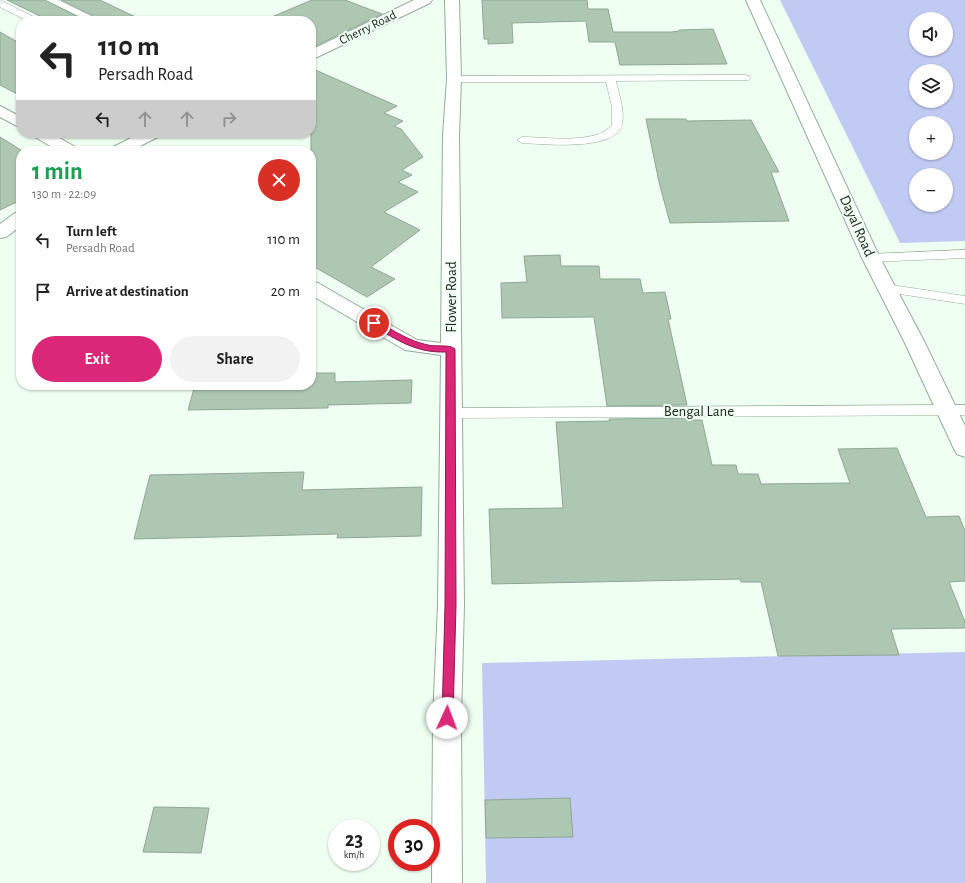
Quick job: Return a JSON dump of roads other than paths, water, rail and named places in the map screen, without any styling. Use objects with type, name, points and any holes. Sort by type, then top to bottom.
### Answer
[{"type":"street","name":"Cherry Road","points":[[316,54],[425,0]]},
{"type":"street","name":"Flower Road","points":[[447,883],[451,413],[450,135],[454,79],[452,0]]},
{"type":"street","name":"Dayal Road","points":[[753,0],[885,288],[914,341],[965,449]]},
{"type":"street","points":[[0,111],[16,120]]},
{"type":"street","points":[[48,138],[62,146]]},
{"type":"street","points":[[128,146],[144,138]]},
{"type":"street","points":[[0,233],[16,221]]},
{"type":"street","points":[[316,290],[412,345],[435,349],[450,349]]},
{"type":"lane","points":[[52,0],[86,16]]},
{"type":"lane","points":[[70,0],[87,8]]},
{"type":"lane","points":[[0,3],[26,16]]},
{"type":"lane","points":[[454,79],[745,78]]},
{"type":"lane","points":[[522,140],[586,140],[605,137],[608,135],[617,125],[617,108],[610,79]]},
{"type":"lane","points":[[871,258],[965,254]]},
{"type":"lane","points":[[885,288],[965,300]]},
{"type":"lane","name":"Bengal Lane","points":[[451,413],[965,410]]}]
